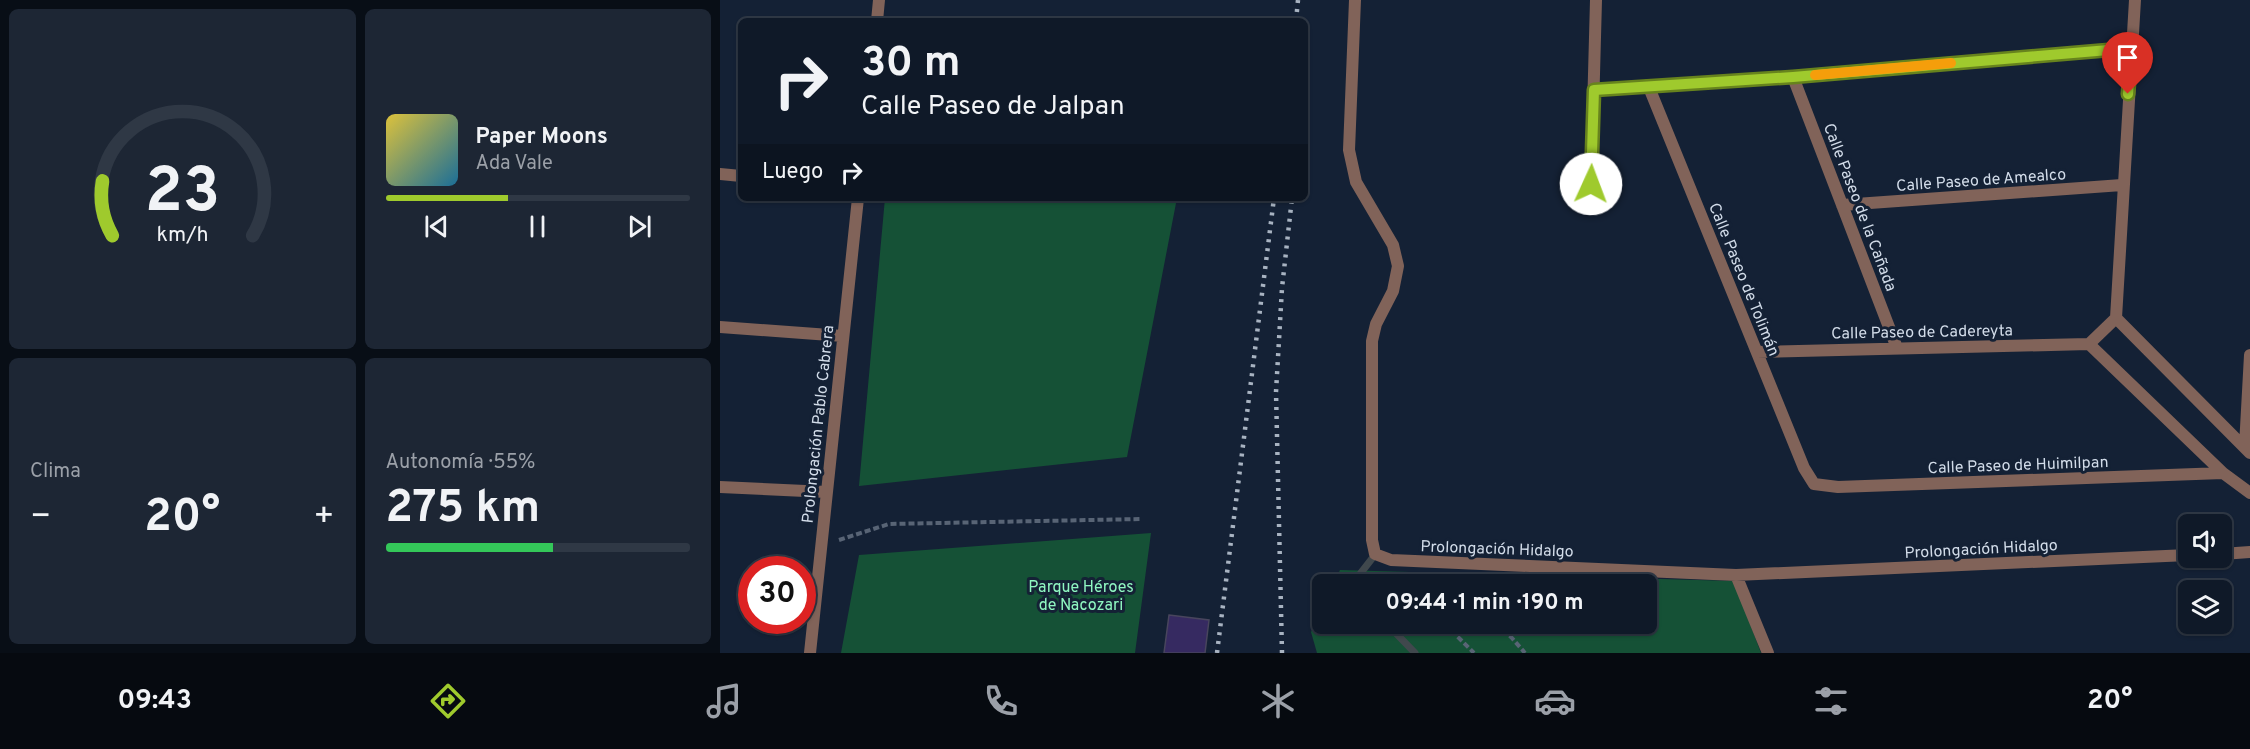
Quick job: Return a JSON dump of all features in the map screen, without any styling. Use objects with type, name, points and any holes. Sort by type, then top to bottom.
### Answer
[{"type":"street","points":[[877,18],[879,0]]},
{"type":"street","name":"Prolongación Hidalgo","points":[[1355,0],[1349,150],[1356,183],[1392,244],[1398,266],[1393,291],[1377,324],[1372,341],[1372,540],[1375,554],[1392,560],[1736,575],[2178,555]]},
{"type":"street","points":[[1591,184],[1596,0]]},
{"type":"street","points":[[2135,0],[2122,185],[2116,318],[2089,344],[2223,472],[2250,493]]},
{"type":"street","points":[[1594,90],[1793,77],[2132,48]]},
{"type":"street","name":"Calle Paseo de la Cañada","points":[[1793,77],[1898,348]]},
{"type":"street","name":"Calle Paseo de Tolimán","points":[[1648,85],[1804,468],[1815,484]]},
{"type":"street","points":[[720,174],[738,176]]},
{"type":"street","name":"Calle Paseo de Amealco","points":[[1842,205],[2122,185]]},
{"type":"street","name":"Prolongación Pablo Cabrera","points":[[810,653],[858,201]]},
{"type":"street","points":[[2116,318],[2247,449]]},
{"type":"street","points":[[720,327],[843,336]]},
{"type":"street","name":"Calle Paseo de Cadereyta","points":[[1757,352],[2089,344]]},
{"type":"street","points":[[2247,449],[2250,354]]},
{"type":"street","name":"Calle Paseo de Huimilpan","points":[[1815,484],[1838,487],[2223,472]]},
{"type":"street","points":[[720,487],[827,492]]},
{"type":"street","points":[[2232,553],[2250,552]]},
{"type":"street","points":[[1736,575],[1768,653]]},
{"type":"path","points":[[821,545],[889,524],[1141,519]]},
{"type":"path","points":[[1455,634],[1474,653]]},
{"type":"path","points":[[1507,634],[1525,653]]},
{"type":"green space","points":[[885,201],[1176,201],[1127,457],[859,486]]},
{"type":"green space","name":"Parque Héroes de Nacozari","points":[[1151,533],[1135,653],[841,653],[859,555]]},
{"type":"green space","points":[[1340,570],[1483,574],[1338,574]]},
{"type":"green space","points":[[1657,579],[1734,581],[1761,653],[1317,653],[1311,632],[1312,630],[1312,634],[1657,634]]},
{"type":"building","points":[[1169,615],[1209,620],[1205,653],[1164,653]]},
{"type":"waterway","points":[[1360,574],[1374,556]]},
{"type":"waterway","points":[[1397,634],[1415,653]]},
{"type":"railway","points":[[1296,18],[1298,0]]},
{"type":"railway","points":[[1217,653],[1274,201]]},
{"type":"railway","points":[[1282,653],[1276,392],[1282,288],[1292,201]]},
{"type":"slow traffic","points":[[1815,75],[1951,63]]},
{"type":"route","points":[[1591,184],[1594,90],[1793,77],[2132,48],[2128,94]]}]
